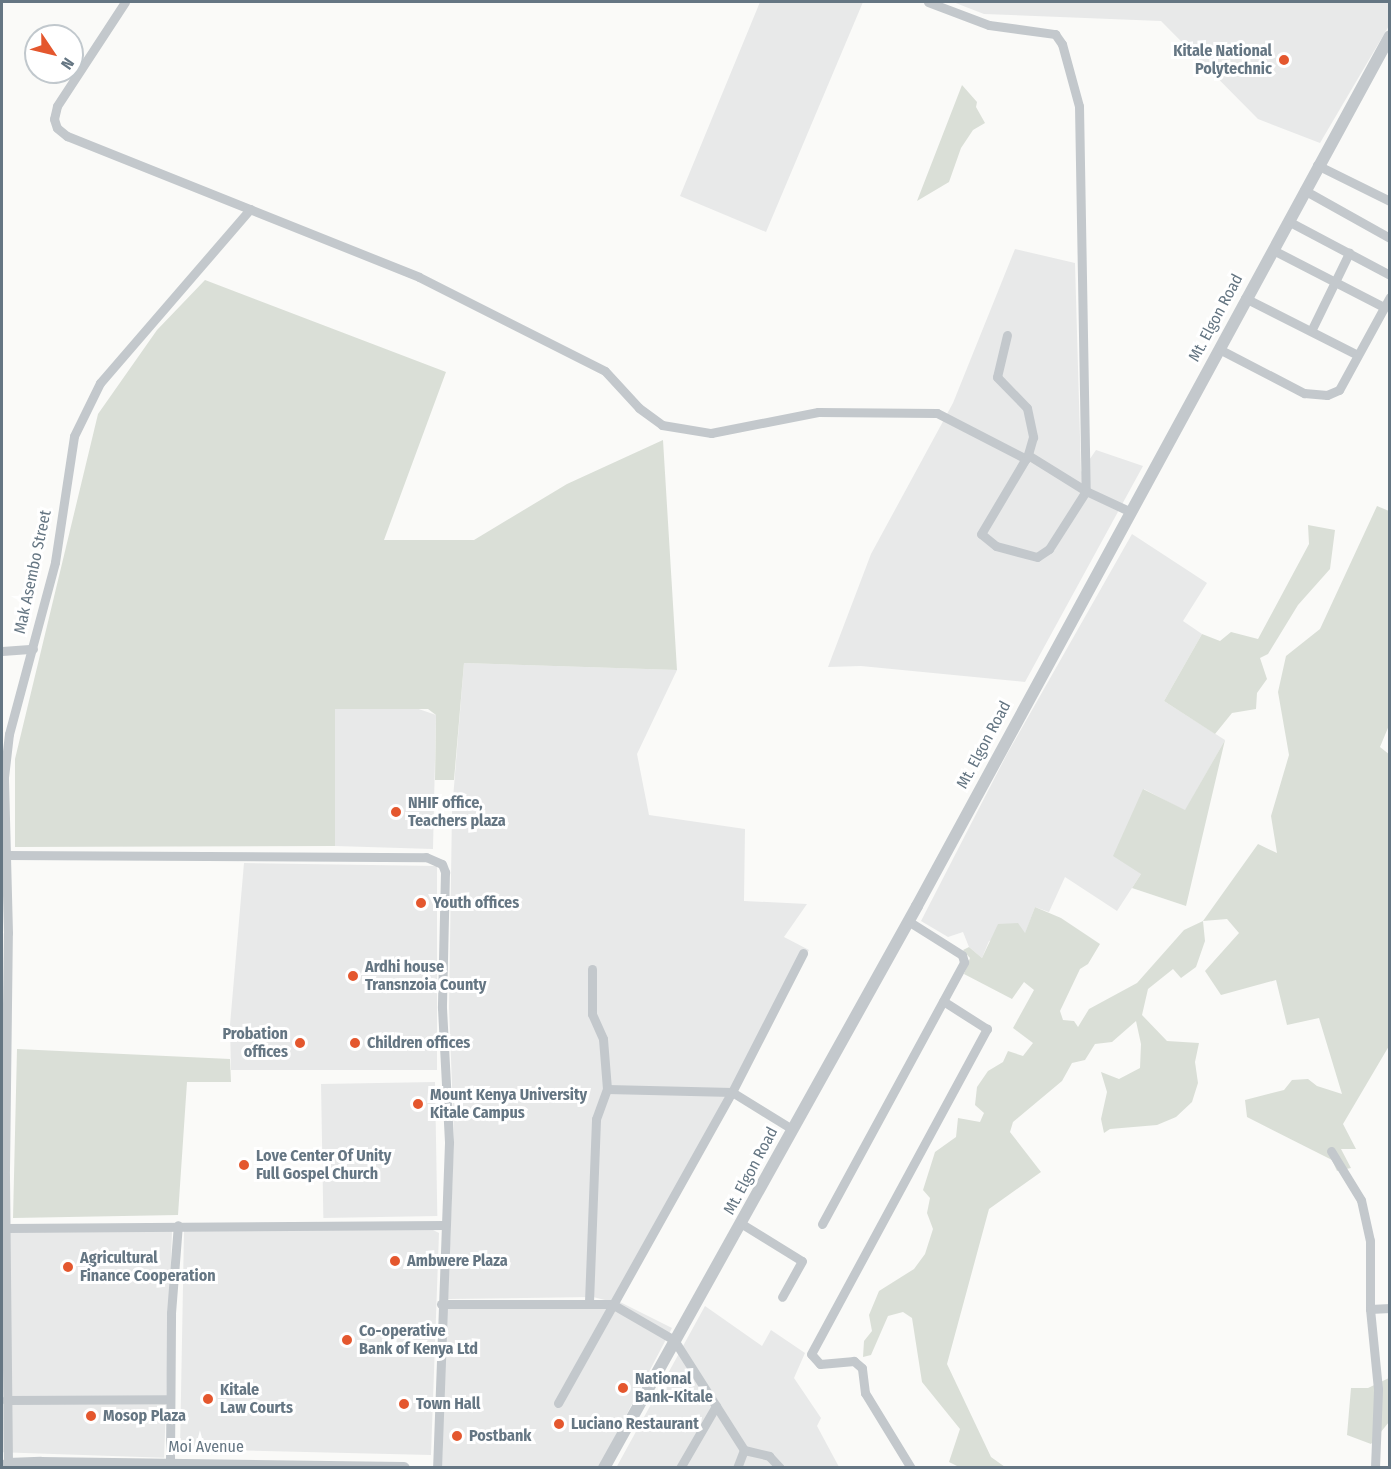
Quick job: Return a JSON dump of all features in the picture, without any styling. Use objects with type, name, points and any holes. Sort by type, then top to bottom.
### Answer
[{"type":"street","points":[[125,2],[57,106],[54,119],[57,128],[198,191],[250,209],[419,277],[605,371],[639,408],[662,425],[711,433],[818,412],[936,413],[1027,457],[1086,491],[1131,512]]},
{"type":"street","points":[[928,2],[989,25],[1045,30],[1055,34],[1062,44],[1079,106],[1082,155],[1079,257],[1083,284],[1086,491],[1043,555],[1025,555],[988,542],[981,534],[1027,457],[1033,437],[1028,408],[997,377],[1006,335]]},
{"type":"street","name":"Mt. Elgon Road","points":[[604,1467],[674,1340],[742,1224],[1389,36]]},
{"type":"street","points":[[1317,165],[1389,201]]},
{"type":"street","points":[[1304,190],[1389,238]]},
{"type":"street","name":"Mak Asembo Street","points":[[8,1466],[3,1136],[8,933],[5,855],[5,733],[33,649],[55,562],[74,436],[100,383],[250,209]]},
{"type":"street","points":[[1288,221],[1389,275]]},
{"type":"street","points":[[1273,250],[1384,307]]},
{"type":"street","points":[[1312,329],[1349,254]]},
{"type":"street","points":[[1220,349],[1304,393],[1320,396],[1339,390],[1356,354],[1389,297]]},
{"type":"street","points":[[1245,298],[1312,329],[1356,354]]},
{"type":"street","points":[[2,651],[33,649]]},
{"type":"street","points":[[5,855],[426,857],[442,864],[448,1143],[441,1304],[438,1467]]},
{"type":"street","points":[[822,1224],[964,962],[962,954],[908,921]]},
{"type":"street","points":[[558,1403],[732,1092],[803,953]]},
{"type":"street","points":[[589,1302],[596,1119],[607,1089],[603,1039],[592,1014],[592,969]]},
{"type":"street","points":[[911,1467],[865,1393],[862,1368],[854,1361],[820,1364],[811,1354],[987,1029],[943,1000]]},
{"type":"street","points":[[607,1089],[732,1092],[792,1129]]},
{"type":"street","points":[[1331,1151],[1361,1200],[1370,1241],[1370,1309],[1378,1389],[1375,1467]]},
{"type":"street","points":[[5,1223],[445,1225]]},
{"type":"street","points":[[742,1224],[802,1260],[782,1297]]},
{"type":"street","points":[[170,1463],[170,1399],[178,1225]]},
{"type":"street","points":[[441,1304],[589,1302],[612,1304],[674,1340],[744,1450],[770,1456],[780,1467]]},
{"type":"street","points":[[1370,1309],[1389,1308]]},
{"type":"street","points":[[6,1400],[170,1399]]},
{"type":"street","points":[[680,1467],[716,1406]]},
{"type":"street","points":[[737,1467],[744,1450]]},
{"type":"street","name":"Moi Avenue","points":[[8,1466],[170,1463],[404,1467]]},
{"type":"street","points":[[590,1467],[604,1467]]},
{"type":"shaded area","points":[[760,2],[863,2],[766,232],[680,196]]},
{"type":"shaded area","name":"Kitale National Polytechnic","points":[[953,2],[1389,2],[1390,24],[1320,143],[1258,119],[1161,21],[984,14]]},
{"type":"shaded area","points":[[962,85],[977,102],[976,107],[985,123],[973,130],[961,148],[949,182],[917,201]]},
{"type":"shaded area","points":[[1015,249],[1075,263],[1081,472],[1096,450],[1143,466],[1025,682],[861,666],[828,667],[871,554],[953,403]]},
{"type":"shaded area","points":[[205,280],[446,372],[384,540],[474,540],[567,484],[663,440],[677,670],[464,663],[454,780],[435,780],[436,715],[428,709],[335,709],[335,846],[15,847],[15,759],[98,414],[157,330]]},
{"type":"shaded area","points":[[1377,506],[1389,511],[1390,723],[1380,747],[1390,755],[1389,1046],[1343,1124],[1356,1149],[1341,1149],[1351,1168],[1337,1171],[1332,1160],[1247,1117],[1245,1100],[1284,1090],[1292,1080],[1308,1079],[1317,1086],[1342,1094],[1319,1018],[1287,1025],[1276,980],[1221,995],[1205,971],[1239,933],[1227,919],[1203,921],[1258,844],[1277,853],[1271,816],[1289,755],[1278,692],[1286,656],[1320,629]]},
{"type":"shaded area","points":[[1308,525],[1335,530],[1330,569],[1298,605],[1268,654],[1260,658],[1267,679],[1257,693],[1256,709],[1232,713],[1215,734],[1164,701],[1202,634],[1220,641],[1231,632],[1258,639],[1309,544]]},
{"type":"shaded area","points":[[1132,534],[1207,583],[1183,621],[1202,634],[1164,701],[1225,740],[1185,811],[1144,789],[1141,874],[1117,911],[1065,877],[1049,912],[1035,907],[1025,934],[989,941],[982,958],[969,947],[963,932],[948,937],[921,921],[1007,754]]},
{"type":"shaded area","points":[[464,663],[677,670],[637,754],[649,815],[745,829],[744,901],[807,904],[784,937],[809,950],[620,1302],[672,1328],[599,1467],[442,1468],[446,1308],[591,1309],[617,1303],[593,1297],[448,1299],[454,1136],[449,1008],[452,811]]},
{"type":"shaded area","points":[[410,706],[436,715],[433,849],[335,846],[335,709]]},
{"type":"shaded area","points":[[1225,740],[1186,906],[1132,888],[1141,874],[1113,856],[1143,789],[1185,810]]},
{"type":"shaded area","points":[[244,863],[437,866],[437,1070],[231,1070],[230,1025]]},
{"type":"shaded area","points":[[1035,907],[1061,918],[1100,944],[1088,964],[1080,969],[1060,1011],[1063,1020],[1074,1021],[1078,1027],[1089,1009],[1137,983],[1184,930],[1203,921],[1205,941],[1196,967],[1181,978],[1173,969],[1148,989],[1142,1015],[1167,1041],[1199,1043],[1195,1062],[1198,1083],[1192,1102],[1176,1117],[1157,1125],[1110,1129],[1104,1133],[1101,1119],[1107,1092],[1101,1072],[1119,1079],[1140,1068],[1141,1044],[1136,1021],[1112,1042],[1095,1044],[1085,1060],[1072,1063],[1062,1081],[1013,1122],[1010,1132],[1041,1172],[989,1209],[947,1364],[991,1457],[1005,1467],[959,1467],[949,1462],[960,1429],[922,1382],[912,1318],[903,1312],[888,1316],[871,1355],[863,1357],[864,1341],[872,1331],[869,1315],[879,1291],[914,1269],[925,1254],[933,1229],[927,1213],[930,1198],[923,1190],[935,1152],[956,1137],[958,1118],[980,1122],[984,1113],[975,1105],[977,1087],[988,1071],[1003,1062],[1008,1051],[1023,1056],[1033,1043],[1013,1028],[1034,990],[1024,982],[1012,999],[964,974],[970,958],[963,950],[969,947],[982,958],[998,924],[1018,923],[1025,933]]},
{"type":"shaded area","points":[[17,1049],[230,1059],[231,1082],[187,1082],[178,1215],[13,1218]]},
{"type":"shaded area","points":[[435,1082],[437,1216],[323,1218],[321,1084]]},
{"type":"shaded area","points":[[10,1225],[172,1231],[164,1458],[2,1452]]},
{"type":"shaded area","points":[[431,1229],[439,1233],[431,1455],[180,1449],[184,1231]]},
{"type":"shaded area","points":[[705,1306],[762,1346],[771,1330],[805,1353],[794,1378],[821,1418],[817,1426],[839,1467],[616,1468]]},
{"type":"shaded area","points":[[1389,1378],[1389,1422],[1371,1444],[1347,1435],[1351,1388],[1368,1388]]},
{"type":"place","name":"Kitale National Polytechnic","points":[[1284,60]]},
{"type":"place","name":"NHIF office, Teachers plaza","points":[[396,812]]},
{"type":"place","name":"Youth offices","points":[[421,903]]},
{"type":"place","name":"Ardhi house Transnzoia County","points":[[353,976]]},
{"type":"place","name":"Probation offices","points":[[300,1043]]},
{"type":"place","name":"Children offices","points":[[355,1043]]},
{"type":"place","name":"Mount Kenya University Kitale Campus","points":[[418,1104]]},
{"type":"place","name":"Love Center Of Unity Full Gospel Church","points":[[244,1165]]},
{"type":"place","name":"Ambwere Plaza","points":[[395,1261]]},
{"type":"place","name":"Agricultural Finance Cooperation","points":[[68,1267]]},
{"type":"place","name":"Co-operative Bank of Kenya Ltd","points":[[347,1340]]},
{"type":"place","name":"National Bank-Kitale","points":[[623,1388]]},
{"type":"place","name":"Kitale Law Courts","points":[[208,1399]]},
{"type":"place","name":"Town Hall","points":[[404,1404]]},
{"type":"place","name":"Mosop Plaza","points":[[91,1416]]},
{"type":"place","name":"Luciano Restaurant","points":[[559,1424]]},
{"type":"place","name":"Postbank","points":[[457,1436]]}]
